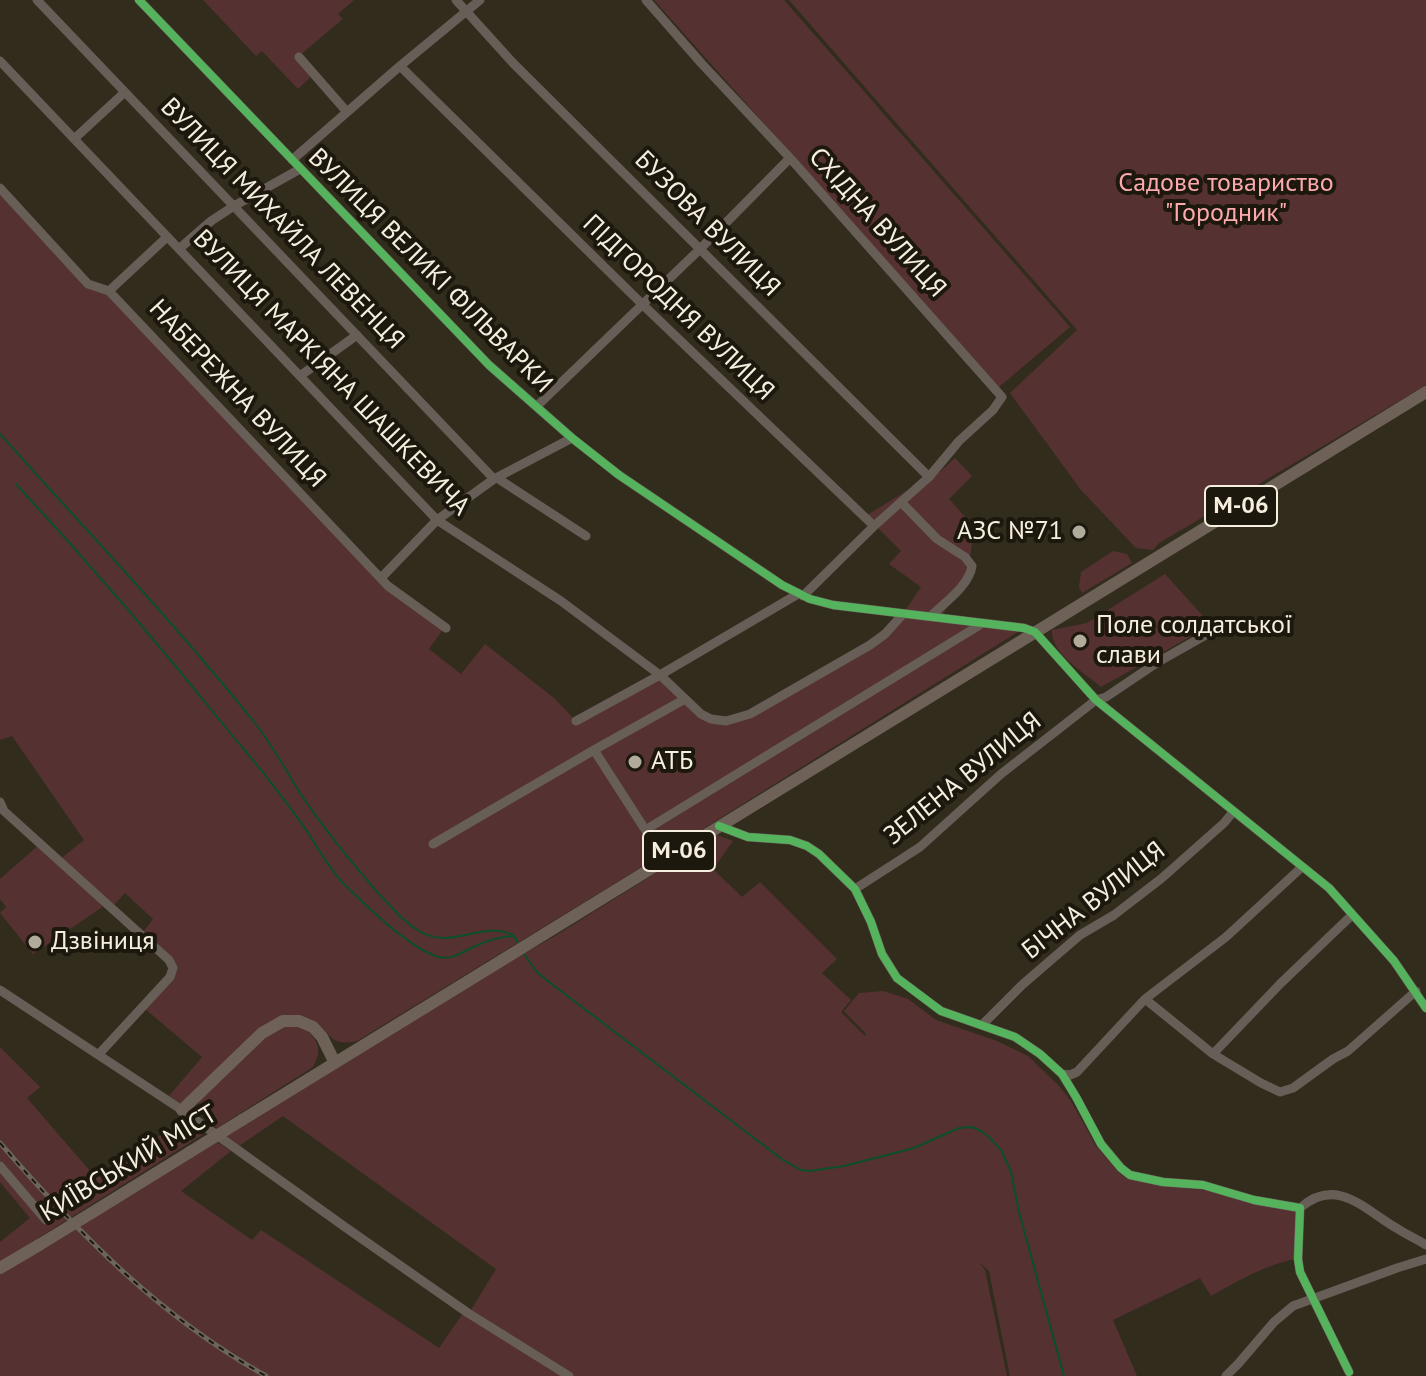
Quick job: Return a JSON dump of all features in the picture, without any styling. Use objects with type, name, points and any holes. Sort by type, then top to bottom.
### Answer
[{"type":"highway","name":"М-06","points":[[335,1063],[1426,392]]},
{"type":"highway","points":[[182,1110],[262,1033],[283,1021],[299,1021],[313,1027],[322,1037],[335,1063]]},
{"type":"highway","name":"КИЇВСЬКИЙ МІСТ","points":[[0,1268],[335,1063]]},
{"type":"street","name":"ВУЛИЦЯ МИХАЙЛА ЛЕВЕНЦЯ","points":[[37,0],[496,479],[586,536]]},
{"type":"street","name":"ВУЛИЦЯ ВЕЛИКІ ФІЛЬВАРКИ","points":[[139,0],[489,365],[619,475],[800,595],[833,605],[1024,628],[1035,632]]},
{"type":"street","name":"БУЗОВА ВУЛИЦЯ","points":[[456,0],[513,63],[929,477]]},
{"type":"street","points":[[292,160],[480,0]]},
{"type":"street","name":"СХІДНА ВУЛИЦЯ","points":[[646,0],[1002,397],[929,477]]},
{"type":"street","points":[[299,57],[347,112]]},
{"type":"street","name":"ВУЛИЦЯ МАРКІЯНА ШАШКЕВИЧА","points":[[0,61],[437,520],[561,601],[660,675],[701,714],[711,719],[737,719],[870,645],[903,614]]},
{"type":"street","name":"ПІДГОРОДНЯ ВУЛИЦЯ","points":[[400,66],[874,526]]},
{"type":"street","points":[[74,139],[125,92]]},
{"type":"street","points":[[537,406],[790,158]]},
{"type":"street","points":[[179,249],[211,221],[300,169]]},
{"type":"street","name":"НАБЕРЕЖНА ВУЛИЦЯ","points":[[0,188],[88,284],[109,291],[381,578],[399,595],[446,628]]},
{"type":"street","points":[[109,291],[167,237]]},
{"type":"street","points":[[300,376],[357,335]]},
{"type":"street","points":[[381,578],[437,520],[496,479],[572,438]]},
{"type":"street","points":[[576,721],[800,595],[929,477]]},
{"type":"street","points":[[901,502],[937,539],[965,557],[972,566],[963,584],[931,616]]},
{"type":"street","points":[[647,829],[983,623]]},
{"type":"street","name":"ЗЕЛЕНА ВУЛИЦЯ","points":[[855,889],[920,847],[1001,774],[1096,700],[1106,697],[1158,662],[1225,624]]},
{"type":"street","points":[[1035,632],[1096,700],[1329,888],[1394,961],[1426,1008]]},
{"type":"street","points":[[433,844],[685,699]]},
{"type":"street","points":[[594,750],[666,861]]},
{"type":"street","points":[[0,802],[4,811],[169,960],[173,968],[170,977],[99,1054]]},
{"type":"street","name":"БІЧНА ВУЛИЦЯ","points":[[982,1025],[1022,985],[1080,935],[1114,915],[1162,878],[1233,812]]},
{"type":"street","points":[[719,826],[748,837],[781,839],[807,846],[833,867],[855,889],[882,954],[897,978],[941,1011],[1015,1037],[1028,1045],[1062,1074],[1101,1144],[1130,1175],[1163,1182],[1203,1185],[1254,1200],[1300,1208],[1313,1198],[1339,1195],[1361,1204],[1396,1229],[1426,1245]]},
{"type":"street","points":[[1062,1074],[1077,1072],[1145,999],[1226,937],[1302,867]]},
{"type":"street","points":[[1213,1054],[1352,915]]},
{"type":"street","points":[[0,990],[182,1110],[468,1313],[569,1376]]},
{"type":"street","points":[[1145,999],[1213,1054],[1274,1090],[1286,1092],[1348,1051],[1416,991]]},
{"type":"street","points":[[0,1166],[46,1220]]},
{"type":"street","points":[[1300,1208],[1300,1272],[1349,1372]]},
{"type":"street","points":[[1226,1376],[1274,1322],[1293,1306],[1426,1259]]},
{"type":"green space","points":[[203,0],[354,0],[338,14],[343,19],[300,55],[315,73],[298,89],[262,51],[256,56]]},
{"type":"green space","points":[[654,0],[784,0],[1070,327],[999,387]]},
{"type":"green space","name":"Садове товариство \"Городник\"","points":[[789,0],[1426,0],[1426,385],[1159,543],[1153,550],[1136,548],[1081,490],[1010,393],[1077,330]]},
{"type":"green space","points":[[0,192],[85,287],[107,293],[378,581],[444,628],[429,649],[461,674],[485,644],[554,698],[576,721],[660,675],[701,714],[737,719],[870,645],[903,614],[921,587],[889,564],[901,551],[864,517],[929,477],[932,479],[955,458],[972,476],[949,499],[974,527],[965,580],[941,617],[1024,628],[357,1041],[341,1042],[313,1021],[294,1016],[180,1103],[169,1096],[202,1057],[144,1008],[173,968],[141,935],[153,919],[125,893],[111,908],[105,903],[33,954],[0,913],[6,907],[0,899],[0,879],[40,844],[59,860],[84,840],[12,736],[0,740]]},
{"type":"green space","points":[[1113,551],[1127,554],[1132,563],[1082,593],[1079,587],[1081,572]]},
{"type":"green space","points":[[1165,574],[1211,625],[1101,687],[1062,654],[1052,630],[1087,623]]},
{"type":"green space","points":[[717,835],[733,841],[713,869],[742,897],[760,882],[837,959],[822,973],[851,1000],[841,1012],[865,1036],[844,1011],[859,993],[883,991],[908,999],[936,1020],[997,1041],[1028,1056],[1060,1087],[1096,1146],[1128,1179],[1203,1190],[1297,1210],[1295,1259],[1262,1269],[1211,1296],[1200,1278],[1113,1320],[1137,1376],[1010,1376],[989,1271],[979,1262],[985,1270],[1007,1376],[0,1376],[0,1273],[217,1142],[231,1151],[181,1191],[252,1240],[261,1230],[439,1348],[463,1313],[471,1310],[496,1269],[283,1116],[239,1146],[225,1136]]},
{"type":"green space","points":[[284,1025],[305,1027],[313,1037],[318,1050],[313,1067],[217,1128],[206,1120],[201,1114],[199,1101],[265,1035]]},
{"type":"green space","points":[[0,1047],[40,1087],[27,1098],[96,1178],[183,1120],[202,1135],[0,1262],[0,1242],[30,1218],[0,1182]]},
{"type":"waterway","points":[[0,434],[224,685],[267,739],[328,832],[403,919],[419,931],[443,938],[489,931],[513,935]]},
{"type":"waterway","points":[[16,484],[97,574],[256,763],[334,873],[375,914],[415,945],[439,957],[453,956],[504,937],[514,936],[519,945]]},
{"type":"waterway","points":[[524,954],[549,982],[783,1160],[801,1170],[844,1166],[914,1148],[959,1128],[972,1127],[989,1137],[1001,1150],[1011,1172],[1064,1376]]},
{"type":"railway","points":[[0,1143],[122,1271],[190,1327],[266,1376]]},
{"type":"cycle path","points":[[139,0],[489,365],[619,475],[782,585],[810,599],[833,605],[1024,628],[1035,632],[1096,700],[1329,888],[1394,961],[1426,1008]]},
{"type":"cycle path","points":[[719,826],[748,837],[790,840],[819,854],[855,889],[882,954],[897,978],[941,1011],[1015,1037],[1040,1054],[1062,1074],[1101,1144],[1130,1175],[1163,1182],[1203,1185],[1254,1200],[1300,1208],[1300,1272],[1349,1372]]},
{"type":"place","name":"АЗС №71","points":[[1079,532]]},
{"type":"place","name":"Поле солдатської слави","points":[[1080,641]]},
{"type":"place","name":"АТБ","points":[[635,762]]},
{"type":"place","name":"Дзвіниця","points":[[35,942]]}]
